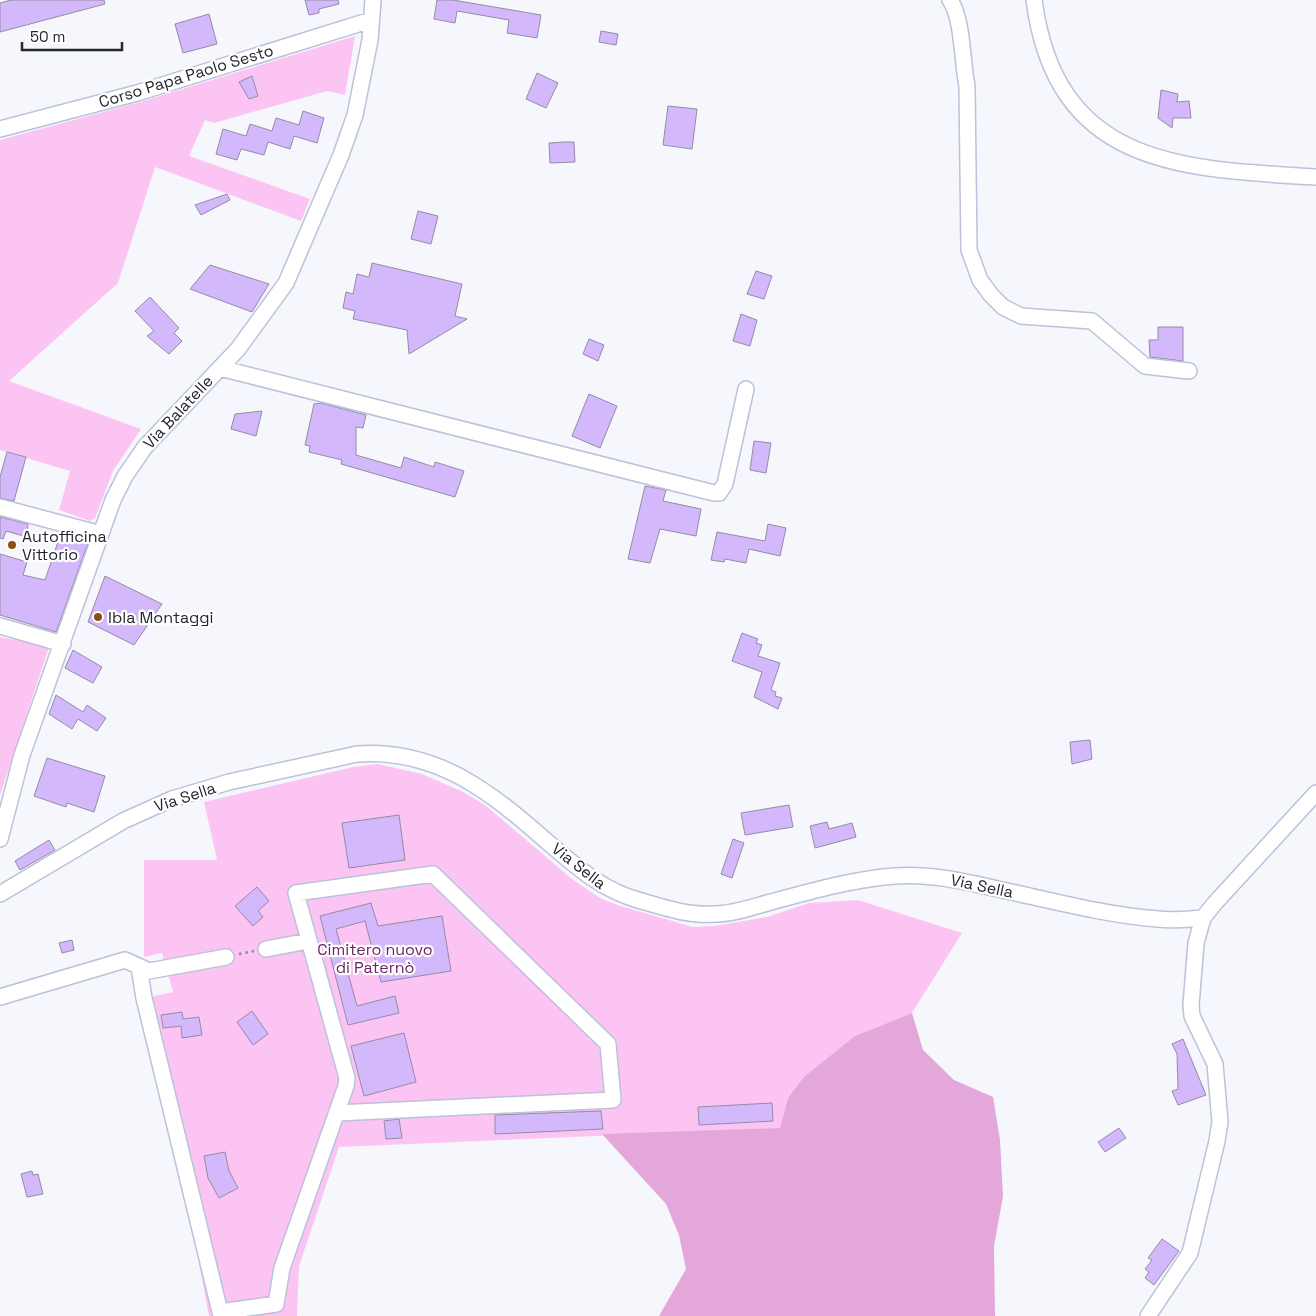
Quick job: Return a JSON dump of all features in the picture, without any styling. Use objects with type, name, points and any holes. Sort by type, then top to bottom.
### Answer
[{"type":"street","name":"Via Balatelle","points":[[0,834],[22,754],[117,492],[145,447],[238,349],[286,283],[341,155],[355,115],[364,78],[373,0]]},
{"type":"street","points":[[950,0],[958,21],[962,65],[967,86],[969,250],[980,280],[1003,307],[1021,316],[1092,321],[1145,366],[1189,371]]},
{"type":"street","points":[[1034,0],[1041,42],[1052,70],[1064,90],[1091,123],[1118,141],[1152,156],[1183,166],[1220,172],[1316,177]]},
{"type":"street","name":"Corso Papa Paolo Sesto","points":[[0,129],[137,93],[371,20]]},
{"type":"street","points":[[220,368],[714,493],[719,493],[725,484],[746,389]]},
{"type":"street","points":[[0,507],[101,534]]},
{"type":"street","points":[[0,626],[63,644]]},
{"type":"street","name":"Via Sella","points":[[0,894],[122,822],[172,799],[229,782],[374,752],[407,755],[464,778],[510,809],[603,886],[636,900],[678,910],[714,914],[732,912],[817,890],[894,876],[915,875],[946,878],[1124,916],[1161,920],[1203,918]]},
{"type":"street","points":[[1148,1316],[1190,1253],[1214,1161],[1220,1122],[1215,1064],[1192,1016],[1191,1005],[1196,943],[1203,918],[1316,793]]},
{"type":"street","points":[[139,967],[144,998],[220,1312],[276,1304],[282,1268],[337,1113],[347,1078],[296,893],[433,874],[608,1044],[613,1100],[337,1113]]},
{"type":"street","points":[[266,949],[308,941]]},
{"type":"street","points":[[0,997],[124,960],[148,972],[226,957]]},
{"type":"path","points":[[226,957],[266,949]]},
{"type":"green space","points":[[355,36],[345,95],[327,91],[214,123],[205,120],[189,156],[310,199],[301,221],[155,167],[118,283],[9,381],[141,429],[113,471],[95,518],[90,521],[59,510],[70,471],[0,450],[0,140],[140,102]]},
{"type":"green space","points":[[0,637],[50,644],[0,795]]},
{"type":"green space","name":"Cimitero nuovo di Paternò","points":[[378,764],[422,774],[461,791],[485,805],[572,879],[600,898],[617,905],[693,927],[714,926],[767,917],[809,903],[858,900],[962,933],[912,1013],[855,1036],[788,1098],[780,1128],[339,1147],[299,1266],[297,1316],[209,1316],[175,1136],[169,1137],[136,1000],[173,992],[162,953],[144,957],[144,860],[217,860],[204,802],[353,767]]},
{"type":"shaded area","points":[[912,1013],[923,1050],[954,1080],[993,1097],[1000,1140],[1003,1196],[994,1246],[995,1316],[659,1316],[686,1269],[679,1235],[666,1204],[602,1134],[780,1128],[788,1098],[804,1077],[855,1036]]},
{"type":"building","points":[[11,0],[104,0],[105,4],[0,32],[0,3]]},
{"type":"building","points":[[305,0],[338,0],[339,4],[319,9],[319,13],[309,15]]},
{"type":"building","points":[[437,0],[453,0],[541,15],[537,38],[507,33],[509,20],[457,11],[455,23],[434,19]]},
{"type":"building","points":[[209,14],[217,44],[183,53],[175,24]]},
{"type":"building","points":[[601,31],[618,34],[616,45],[599,42]]},
{"type":"building","points":[[537,73],[558,83],[546,108],[526,99]]},
{"type":"building","points":[[252,76],[258,96],[249,99],[239,82]]},
{"type":"building","points":[[1161,90],[1178,94],[1177,102],[1189,101],[1191,118],[1173,118],[1172,128],[1158,118]]},
{"type":"building","points":[[668,106],[697,109],[692,149],[663,145]]},
{"type":"building","points":[[303,111],[324,118],[317,143],[294,136],[290,149],[268,142],[264,155],[241,149],[237,160],[216,154],[223,129],[246,136],[250,124],[272,131],[276,118],[299,125]]},
{"type":"building","points":[[574,142],[575,162],[550,163],[549,143]]},
{"type":"building","points":[[227,194],[230,200],[201,215],[195,205]]},
{"type":"building","points":[[418,211],[438,216],[431,244],[411,239]]},
{"type":"building","points":[[372,263],[462,284],[455,316],[467,319],[409,354],[407,330],[353,319],[355,311],[343,308],[346,292],[353,294],[357,274],[369,277]]},
{"type":"building","points":[[210,265],[269,284],[252,312],[190,289]]},
{"type":"building","points":[[756,271],[772,276],[764,299],[747,294]]},
{"type":"building","points":[[150,297],[179,328],[174,333],[182,341],[169,354],[147,336],[154,331],[135,311]]},
{"type":"building","points":[[741,314],[757,320],[750,346],[733,341]]},
{"type":"building","points":[[1158,327],[1183,327],[1183,361],[1150,357],[1149,340],[1158,340]]},
{"type":"building","points":[[589,339],[604,345],[598,361],[583,354]]},
{"type":"building","points":[[589,394],[617,406],[600,448],[572,436]]},
{"type":"building","points":[[321,403],[366,415],[363,428],[356,427],[356,455],[401,468],[404,457],[434,467],[435,462],[464,471],[455,497],[341,464],[342,460],[309,452],[310,446],[305,445],[314,404]]},
{"type":"building","points":[[262,411],[256,436],[231,429],[235,414]]},
{"type":"building","points":[[754,441],[771,443],[766,473],[750,470]]},
{"type":"building","points":[[7,452],[26,457],[14,501],[0,498],[0,477]]},
{"type":"building","points":[[645,486],[666,490],[663,501],[701,509],[696,536],[660,529],[650,563],[628,559]]},
{"type":"building","points":[[0,517],[28,524],[27,537],[6,531],[3,539],[0,538]]},
{"type":"building","points":[[768,524],[786,528],[780,556],[749,549],[746,563],[725,559],[724,562],[711,560],[717,532],[765,541]]},
{"type":"building","points":[[61,533],[89,540],[56,632],[0,615],[0,554],[27,562],[23,575],[45,580]]},
{"type":"building","points":[[105,576],[162,604],[134,645],[88,622]]},
{"type":"building","points":[[742,633],[758,639],[756,643],[762,645],[758,656],[780,663],[771,690],[776,692],[775,696],[782,698],[778,709],[754,697],[762,672],[732,661]]},
{"type":"building","points":[[73,650],[102,667],[93,683],[65,668]]},
{"type":"building","points":[[56,695],[83,712],[87,705],[106,718],[97,731],[78,719],[72,729],[49,714]]},
{"type":"building","points":[[1090,740],[1092,759],[1072,764],[1070,742]]},
{"type":"building","points":[[47,758],[105,776],[94,812],[67,803],[66,807],[34,796]]},
{"type":"building","points":[[789,805],[793,827],[745,835],[741,813]]},
{"type":"building","points":[[399,815],[405,860],[349,868],[342,823]]},
{"type":"building","points":[[827,822],[829,829],[852,823],[856,837],[815,848],[810,826]]},
{"type":"building","points":[[733,839],[744,843],[732,878],[721,874]]},
{"type":"building","points":[[49,840],[55,850],[20,870],[15,861]]},
{"type":"building","points":[[257,887],[269,901],[258,911],[263,917],[253,926],[235,906]]},
{"type":"building","points":[[371,903],[378,926],[442,916],[451,971],[381,982],[365,921],[336,929],[357,1006],[395,996],[399,1013],[348,1025],[320,916]]},
{"type":"building","points":[[72,940],[74,950],[62,953],[59,943]]},
{"type":"building","points":[[252,1011],[268,1034],[253,1045],[237,1022]]},
{"type":"building","points":[[182,1012],[183,1019],[199,1017],[202,1035],[182,1038],[181,1026],[163,1028],[161,1015]]},
{"type":"building","points":[[404,1033],[416,1082],[364,1096],[351,1046]]},
{"type":"building","points":[[1183,1039],[1206,1095],[1178,1105],[1172,1091],[1178,1089],[1177,1054],[1172,1044]]},
{"type":"building","points":[[772,1103],[773,1121],[699,1125],[698,1107]]},
{"type":"building","points":[[601,1111],[603,1129],[495,1134],[495,1115]]},
{"type":"building","points":[[399,1119],[402,1138],[386,1139],[384,1121]]},
{"type":"building","points":[[1119,1128],[1126,1138],[1105,1152],[1098,1142]]},
{"type":"building","points":[[225,1152],[229,1171],[238,1188],[219,1198],[208,1178],[204,1156]]},
{"type":"building","points":[[32,1171],[33,1175],[38,1174],[43,1194],[27,1197],[21,1174]]},
{"type":"building","points":[[1162,1239],[1179,1251],[1154,1285],[1145,1278],[1149,1272],[1145,1269],[1152,1260],[1148,1258]]},
{"type":"place","name":"Autofficina Vittorio","points":[[12,545]]},
{"type":"place","name":"Ibla Montaggi","points":[[98,617]]}]
